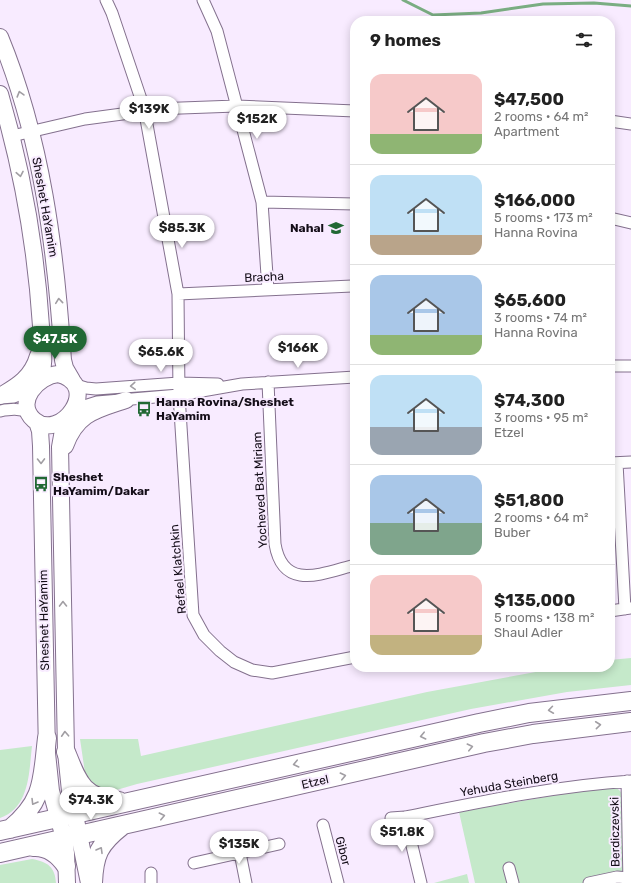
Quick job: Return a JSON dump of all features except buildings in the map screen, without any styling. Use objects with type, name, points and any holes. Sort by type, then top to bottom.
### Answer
[{"type":"main road","name":"Sheshet HaYamim","points":[[0,37],[14,72],[31,131],[54,258],[63,360],[65,368],[74,383]]},
{"type":"main road","name":"Sheshet HaYamim","points":[[0,94],[12,136],[23,192],[40,306],[43,373],[35,386]]},
{"type":"main road","points":[[0,397],[24,381],[31,373],[42,344]]},
{"type":"main road","points":[[58,374],[65,376],[74,383],[78,396],[76,403],[67,416],[59,423],[45,425],[33,418],[26,404],[28,397],[35,386],[51,375],[58,374]]},
{"type":"main road","points":[[60,473],[64,449],[72,430],[78,422],[100,409],[126,400]]},
{"type":"main road","name":"Sheshet HaYamim","points":[[66,816],[70,791],[66,752],[60,446],[67,416]]},
{"type":"main road","name":"Sheshet HaYamim","points":[[33,418],[40,432],[41,446],[49,776],[66,816]]},
{"type":"main road","name":"Etzel","points":[[5,830],[479,723],[529,713],[631,701]]},
{"type":"main road","name":"Etzel","points":[[0,853],[484,744],[533,734],[631,722]]},
{"type":"main road","points":[[5,830],[21,820],[39,793],[42,782],[47,738]]},
{"type":"main road","points":[[66,752],[81,786],[87,791],[108,800],[130,802]]},
{"type":"main road","points":[[66,816],[89,883]]},
{"type":"main road","points":[[93,883],[95,859],[100,848],[109,836],[124,825]]},
{"type":"main road","points":[[67,875],[72,837]]},
{"type":"main road","points":[[24,847],[40,846],[51,850],[60,856],[67,875]]},
{"type":"street","points":[[106,0],[112,13],[142,102]]},
{"type":"street","points":[[203,0],[217,31],[262,202],[268,290]]},
{"type":"street","points":[[142,102],[150,103],[154,109]]},
{"type":"street","points":[[142,102],[137,108],[137,112],[141,118],[146,119],[151,117],[154,109]]},
{"type":"street","points":[[154,109],[236,106],[350,111]]},
{"type":"street","points":[[12,136],[85,119],[137,112]]},
{"type":"street","name":"Refael Klatchkin","points":[[146,119],[178,294],[179,395],[193,615],[204,635],[220,651],[234,662],[252,670],[272,673],[350,657]]},
{"type":"street","points":[[615,122],[631,124]]},
{"type":"street","points":[[262,202],[350,204]]},
{"type":"street","points":[[615,219],[631,223]]},
{"type":"street","name":"Bracha","points":[[178,294],[350,286]]},
{"type":"street","points":[[615,366],[631,366]]},
{"type":"street","points":[[74,383],[86,388],[96,389],[179,383],[242,384],[350,377]]},
{"type":"street","name":"Yocheved Bat Miriam","points":[[268,382],[275,544],[280,563],[287,571],[297,575],[306,576],[350,566]]},
{"type":"street","points":[[67,416],[86,405],[97,402],[179,395],[242,384]]},
{"type":"street","points":[[0,397],[14,397],[35,386]]},
{"type":"street","points":[[0,411],[22,410],[33,418]]},
{"type":"street","points":[[615,463],[631,462]]},
{"type":"street","points":[[615,482],[628,609],[615,610]]},
{"type":"street","name":"Yehuda Steinberg","points":[[391,818],[405,817],[534,792],[629,781]]},
{"type":"street","name":"Berdiczevski","points":[[629,781],[629,880]]},
{"type":"street","points":[[405,817],[421,883]]},
{"type":"street","name":"Gibor","points":[[323,825],[338,883]]},
{"type":"street","points":[[194,863],[279,844]]},
{"type":"street","points":[[240,853],[246,883]]},
{"type":"street","points":[[509,868],[513,883]]},
{"type":"street","points":[[589,883],[616,877],[629,880]]},
{"type":"green space","points":[[631,658],[631,685],[567,692],[471,709],[137,784],[113,791],[99,788],[88,779],[85,773],[80,739],[138,739],[141,756],[427,692],[536,672],[615,672],[615,660]]},
{"type":"green space","points":[[32,746],[28,777],[23,797],[10,813],[0,818],[0,750]]},
{"type":"green space","points":[[614,785],[621,792],[623,883],[475,883],[459,812]]},
{"type":"green space","points":[[32,859],[50,866],[54,873],[56,883],[0,883],[0,865]]},
{"type":"green space","points":[[467,874],[469,883],[434,883]]},
{"type":"waterway","points":[[403,0],[433,15],[481,13],[543,4],[594,3],[631,6]]},
{"type":"place","name":"Nahal","points":[[336,228]]},
{"type":"place","name":"Hanna Rovina/Sheshet HaYamim","points":[[144,409]]},
{"type":"place","name":"Sheshet HaYamim/Dakar","points":[[41,484]]}]
